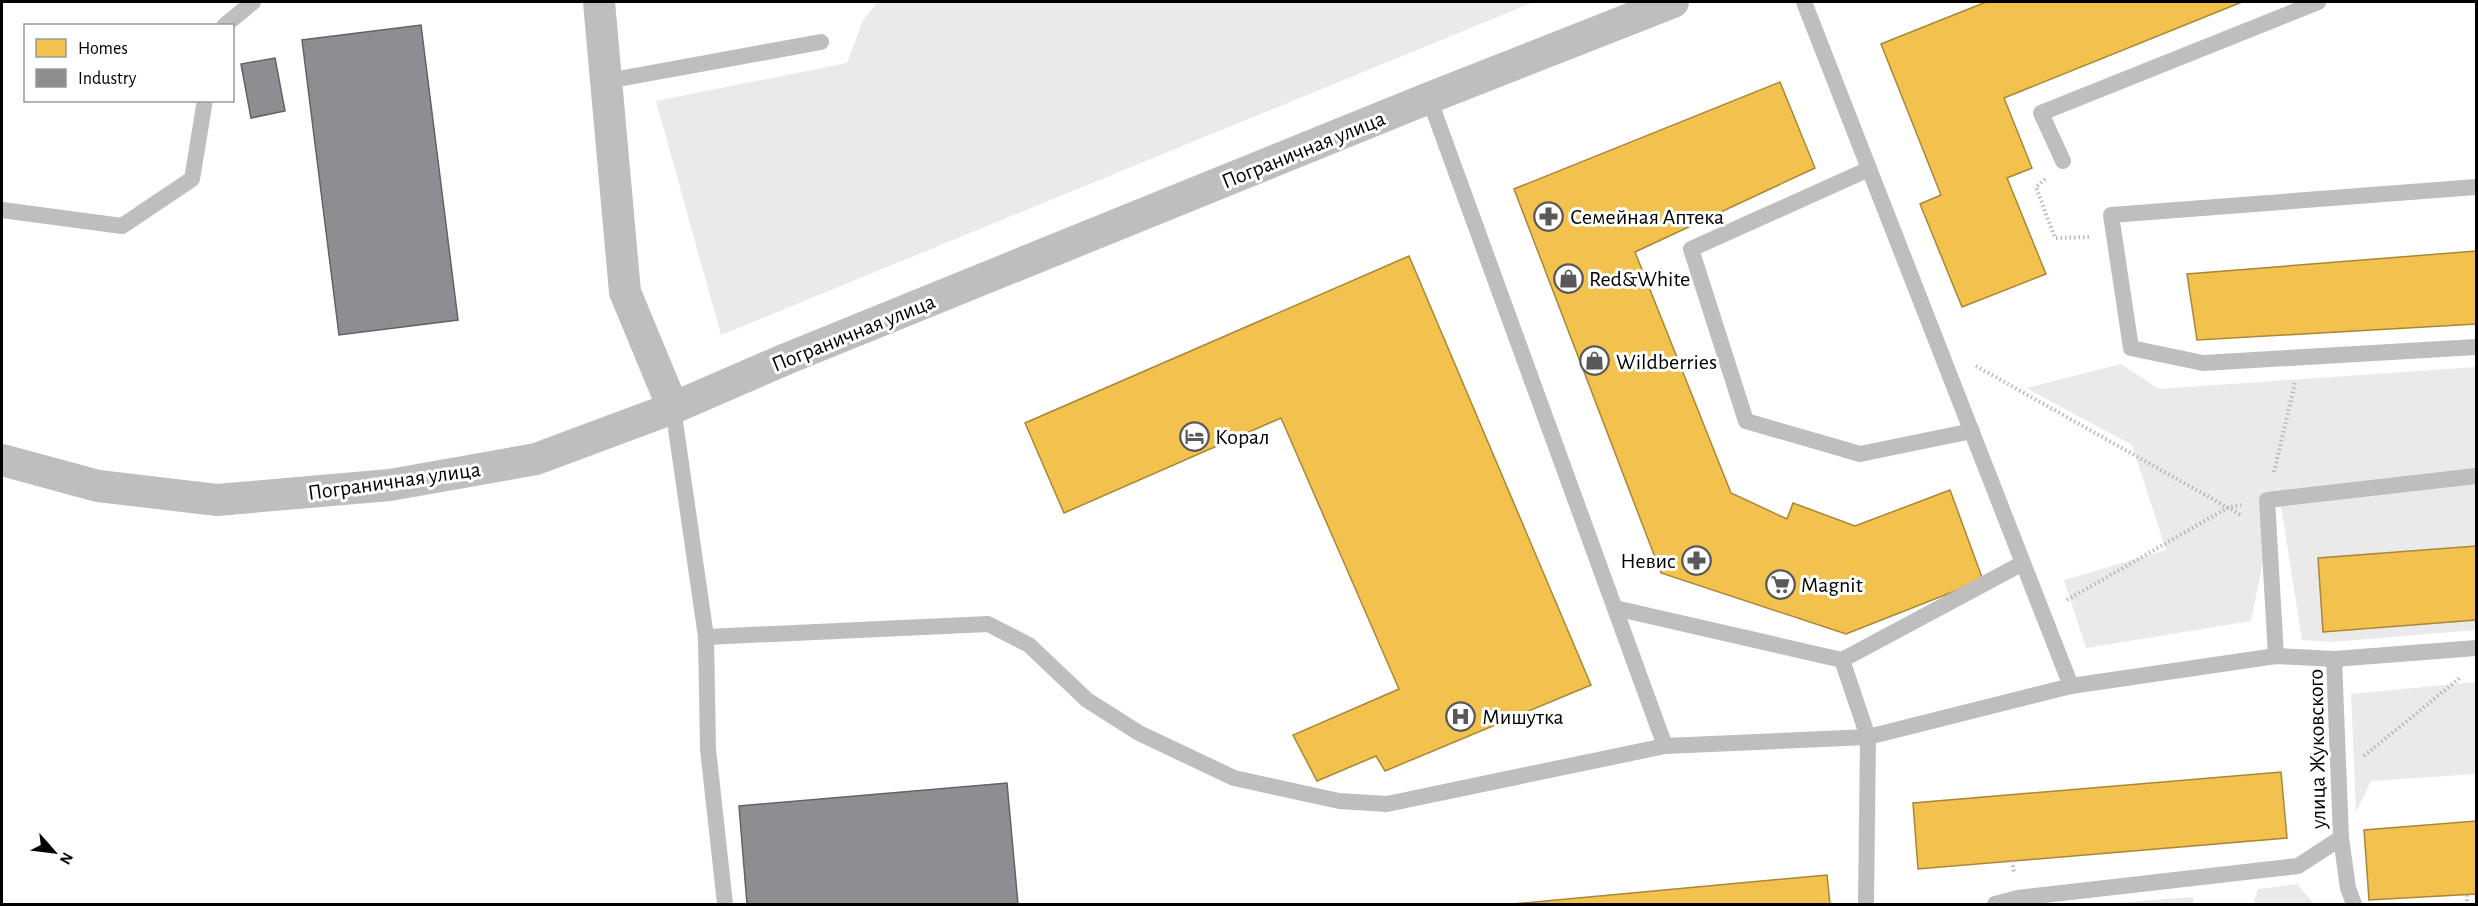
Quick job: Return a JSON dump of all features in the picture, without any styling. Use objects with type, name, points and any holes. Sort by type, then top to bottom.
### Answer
[{"type":"street","points":[[599,2],[625,292],[674,408]]},
{"type":"street","name":"Пограничная улица","points":[[2,460],[98,486],[217,500],[390,485],[536,459],[674,408],[786,359],[1672,2]]},
{"type":"lane","points":[[226,24],[253,2]]},
{"type":"lane","points":[[1804,2],[2071,686]]},
{"type":"lane","points":[[2063,162],[2041,113],[2318,2]]},
{"type":"lane","points":[[607,81],[821,42]]},
{"type":"lane","points":[[1429,98],[1665,746]]},
{"type":"lane","points":[[2,210],[122,226],[192,179],[205,102]]},
{"type":"lane","points":[[1869,169],[1691,249],[1746,421],[1860,454],[1972,431]]},
{"type":"lane","points":[[2476,187],[2111,215],[2131,348],[2203,363],[2476,346]]},
{"type":"lane","points":[[674,408],[706,637],[708,749],[725,904]]},
{"type":"lane","points":[[2276,656],[2267,500],[2476,476]]},
{"type":"lane","points":[[1615,608],[1842,660],[2023,563]]},
{"type":"lane","points":[[706,637],[988,624],[1029,645],[1087,700],[1139,733],[1234,778],[1339,801],[1387,804],[1665,746],[1868,737],[2071,686],[2276,656],[2334,659]]},
{"type":"lane","name":"улица Жуковского","points":[[1995,904],[2018,898],[2298,866],[2341,838],[2334,659],[2476,648]]},
{"type":"lane","points":[[1842,660],[1868,737],[1866,904]]},
{"type":"lane","points":[[2341,838],[2348,888],[2354,904]]},
{"type":"path","points":[[2063,162],[2036,187],[2055,238],[2114,236]]},
{"type":"path","points":[[1937,344],[2229,507],[2268,535]]},
{"type":"path","points":[[2043,614],[2229,507],[2267,500],[2301,357]]},
{"type":"path","points":[[2338,777],[2467,672]]},
{"type":"path","points":[[2467,895],[2467,904]]},
{"type":"shaded area","points":[[878,2],[1534,2],[721,335],[656,101],[847,63],[863,20]]},
{"type":"shaded area","points":[[2121,364],[2159,389],[2476,367],[2476,630],[2332,642],[2302,640],[2278,487],[2251,621],[2086,648],[2064,580],[2166,550],[2132,445],[2026,388]]},
{"type":"shaded area","points":[[2476,682],[2476,774],[2371,781],[2356,812],[2351,694]]},
{"type":"shaded area","points":[[2297,884],[2314,904],[2253,904],[2258,889]]},
{"type":"shaded area","points":[[2193,897],[2194,904],[2101,904]]},
{"type":"building: Homes","points":[[1986,2],[2242,2],[2004,98],[2032,168],[2007,178],[2046,274],[1962,307],[1920,204],[1941,195],[1881,44]]},
{"type":"building: Homes","points":[[1780,82],[1815,168],[1635,252],[1731,493],[1787,519],[1793,503],[1855,526],[1950,490],[1983,580],[1846,634],[1661,573],[1514,189]]},
{"type":"building: Homes","points":[[2476,251],[2476,324],[2197,340],[2187,274]]},
{"type":"building: Homes","points":[[1409,256],[1591,685],[1385,771],[1376,756],[1317,781],[1293,735],[1399,689],[1281,418],[1064,513],[1025,423]]},
{"type":"building: Homes","points":[[2476,546],[2476,620],[2323,632],[2318,558]]},
{"type":"building: Homes","points":[[2281,772],[2287,838],[1918,869],[1913,803]]},
{"type":"building: Homes","points":[[2476,821],[2476,894],[2369,900],[2364,830]]},
{"type":"building: Homes","points":[[1827,875],[1830,904],[1512,904]]},
{"type":"building: Industry","points":[[421,25],[458,320],[339,335],[302,40]]},
{"type":"building: Industry","points":[[275,58],[285,111],[251,118],[241,64]]},
{"type":"building: Industry","points":[[1007,783],[1018,904],[747,904],[739,806]]},
{"type":"place","name":"Семейная Аптека","points":[[1549,216]]},
{"type":"place","name":"Red&White","points":[[1568,278]]},
{"type":"place","name":"Wildberries","points":[[1595,361]]},
{"type":"place","name":"Корал","points":[[1194,436]]},
{"type":"place","name":"Невис","points":[[1697,560]]},
{"type":"place","name":"Magnit","points":[[1780,584]]},
{"type":"place","name":"Мишутка","points":[[1461,716]]}]
